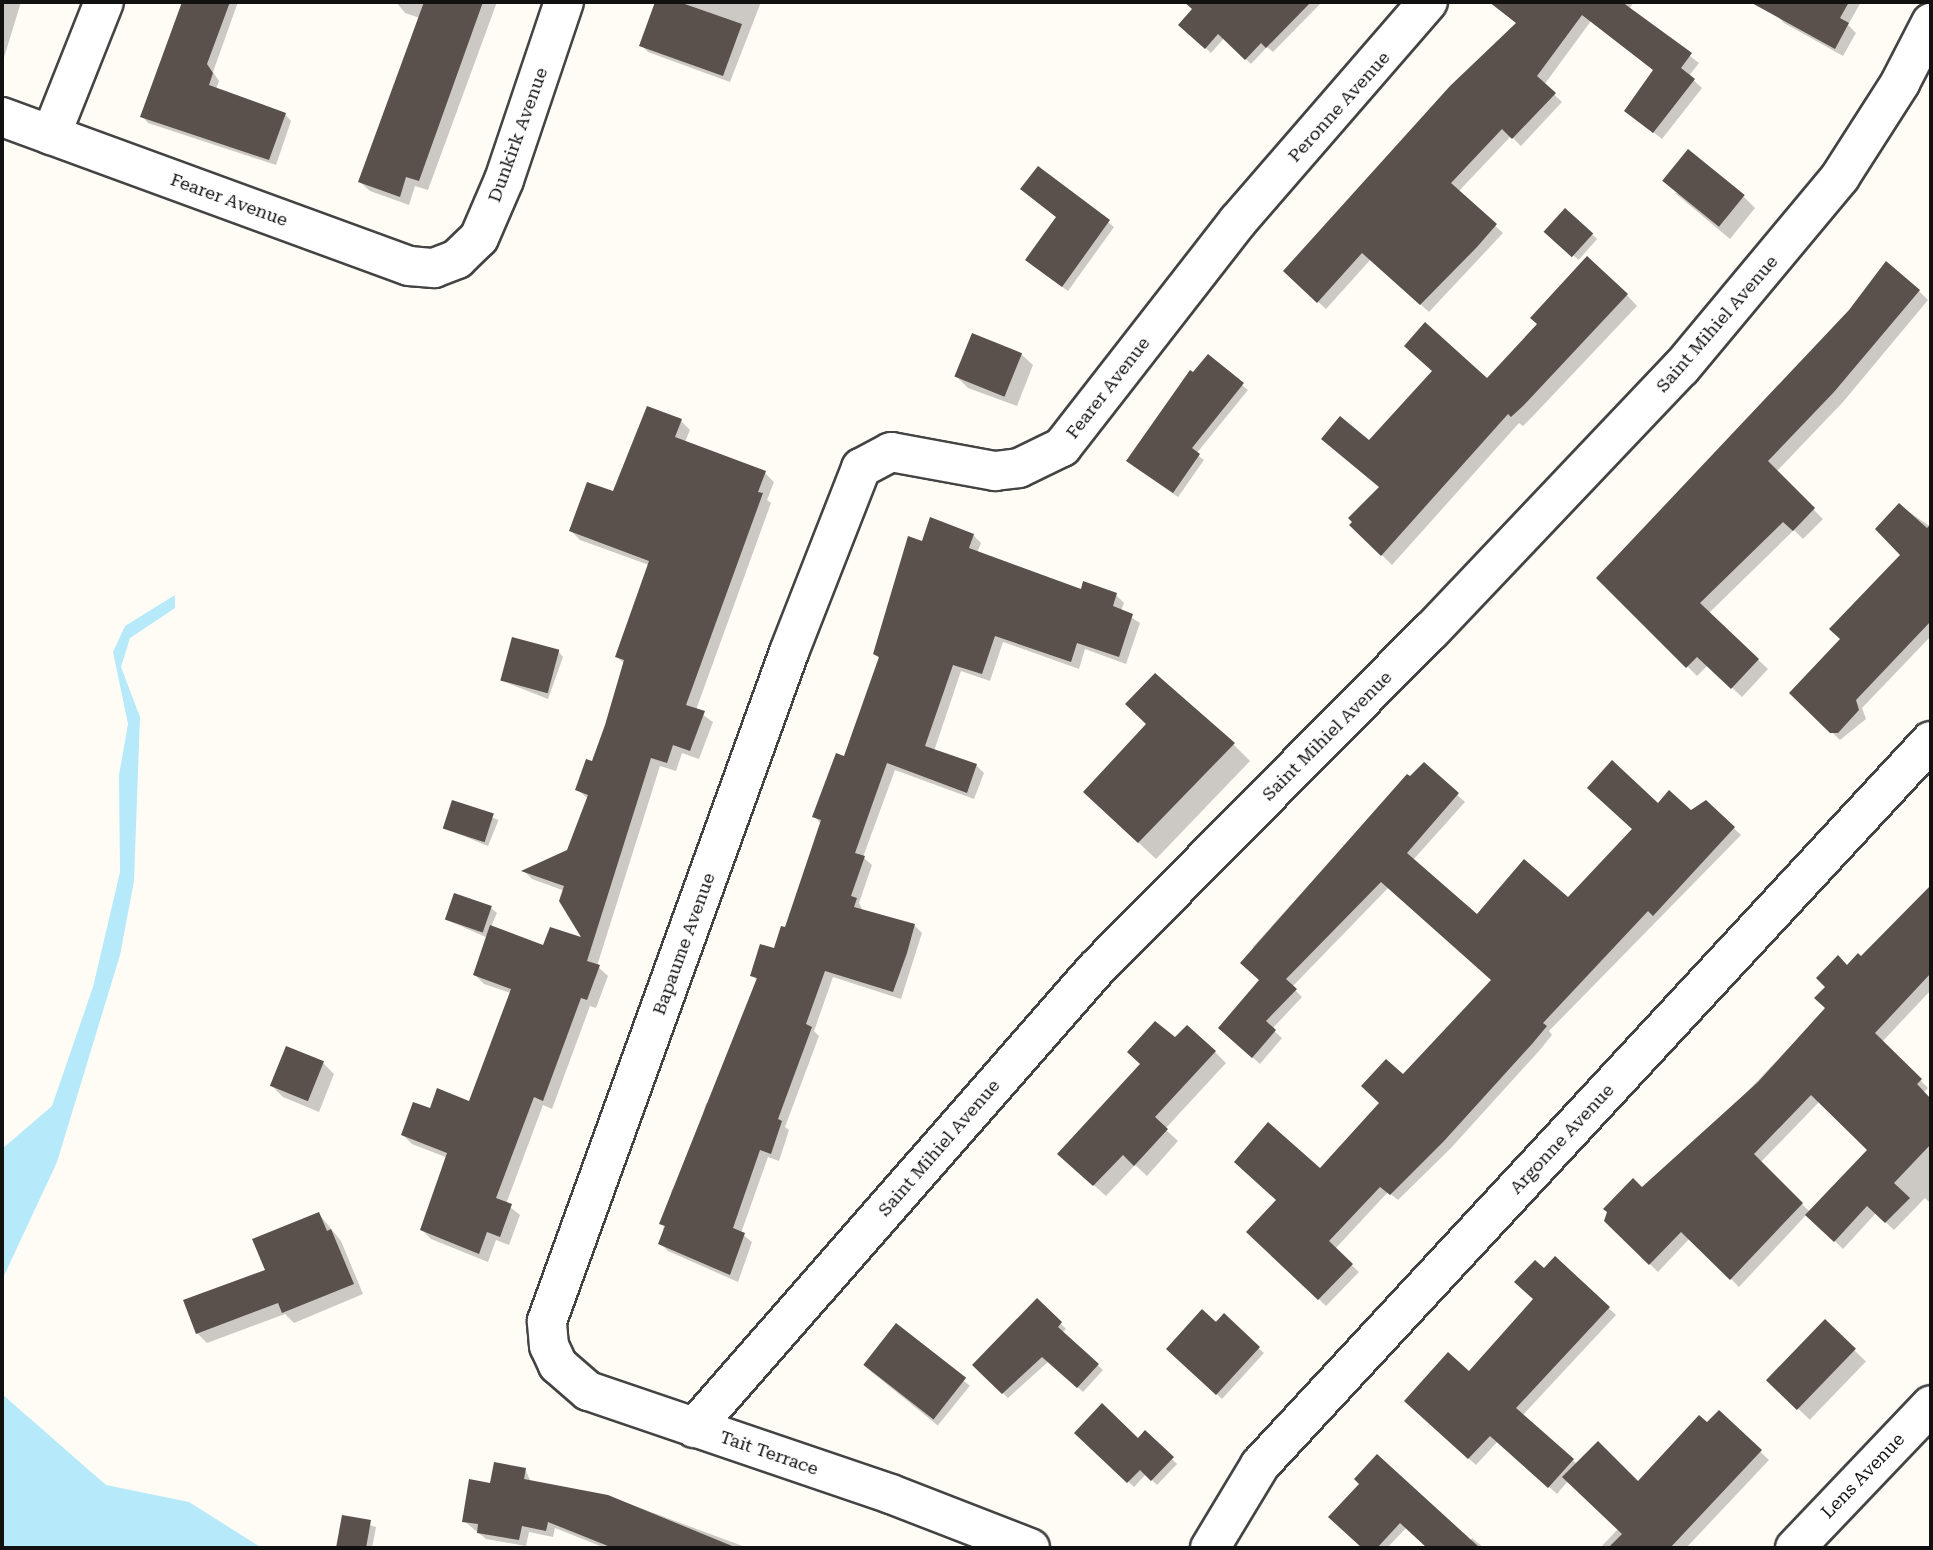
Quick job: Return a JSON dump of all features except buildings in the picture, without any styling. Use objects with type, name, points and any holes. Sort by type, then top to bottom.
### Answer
[{"type":"street","points":[[51,135],[104,2]]},
{"type":"street","name":"Dunkirk Avenue","points":[[457,259],[479,238],[504,180],[564,2]]},
{"type":"street","name":"Peronne Avenue","points":[[1247,210],[1428,2]]},
{"type":"street","name":"Saint Mihiel Avenue","points":[[694,1428],[1096,969],[1431,631],[1690,358],[1840,177],[1900,83],[1931,23]]},
{"type":"street","name":"Fearer Avenue","points":[[2,117],[410,266],[434,268],[457,259]]},
{"type":"street","name":"Fearer Avenue","points":[[822,568],[855,478],[873,458],[891,452],[995,471],[1030,464],[1062,447],[1247,210]]},
{"type":"street","name":"Bapaume Avenue","points":[[547,1321],[822,568]]},
{"type":"street","name":"Argonne Avenue","points":[[1210,1548],[1260,1465],[1931,741]]},
{"type":"street","name":"Tait Terrace","points":[[547,1321],[554,1356],[575,1383],[694,1428],[891,1494],[1030,1548]]},
{"type":"street","name":"Lens Avenue","points":[[1794,1548],[1931,1405]]},
{"type":"water","points":[[175,595],[175,608],[130,638],[121,667],[140,717],[134,881],[120,955],[57,1162],[2,1280],[2,1149],[52,1106],[93,987],[120,872],[119,775],[128,724],[113,652],[125,626]]},
{"type":"water","points":[[2,1394],[106,1485],[189,1502],[262,1548],[2,1548]]}]
